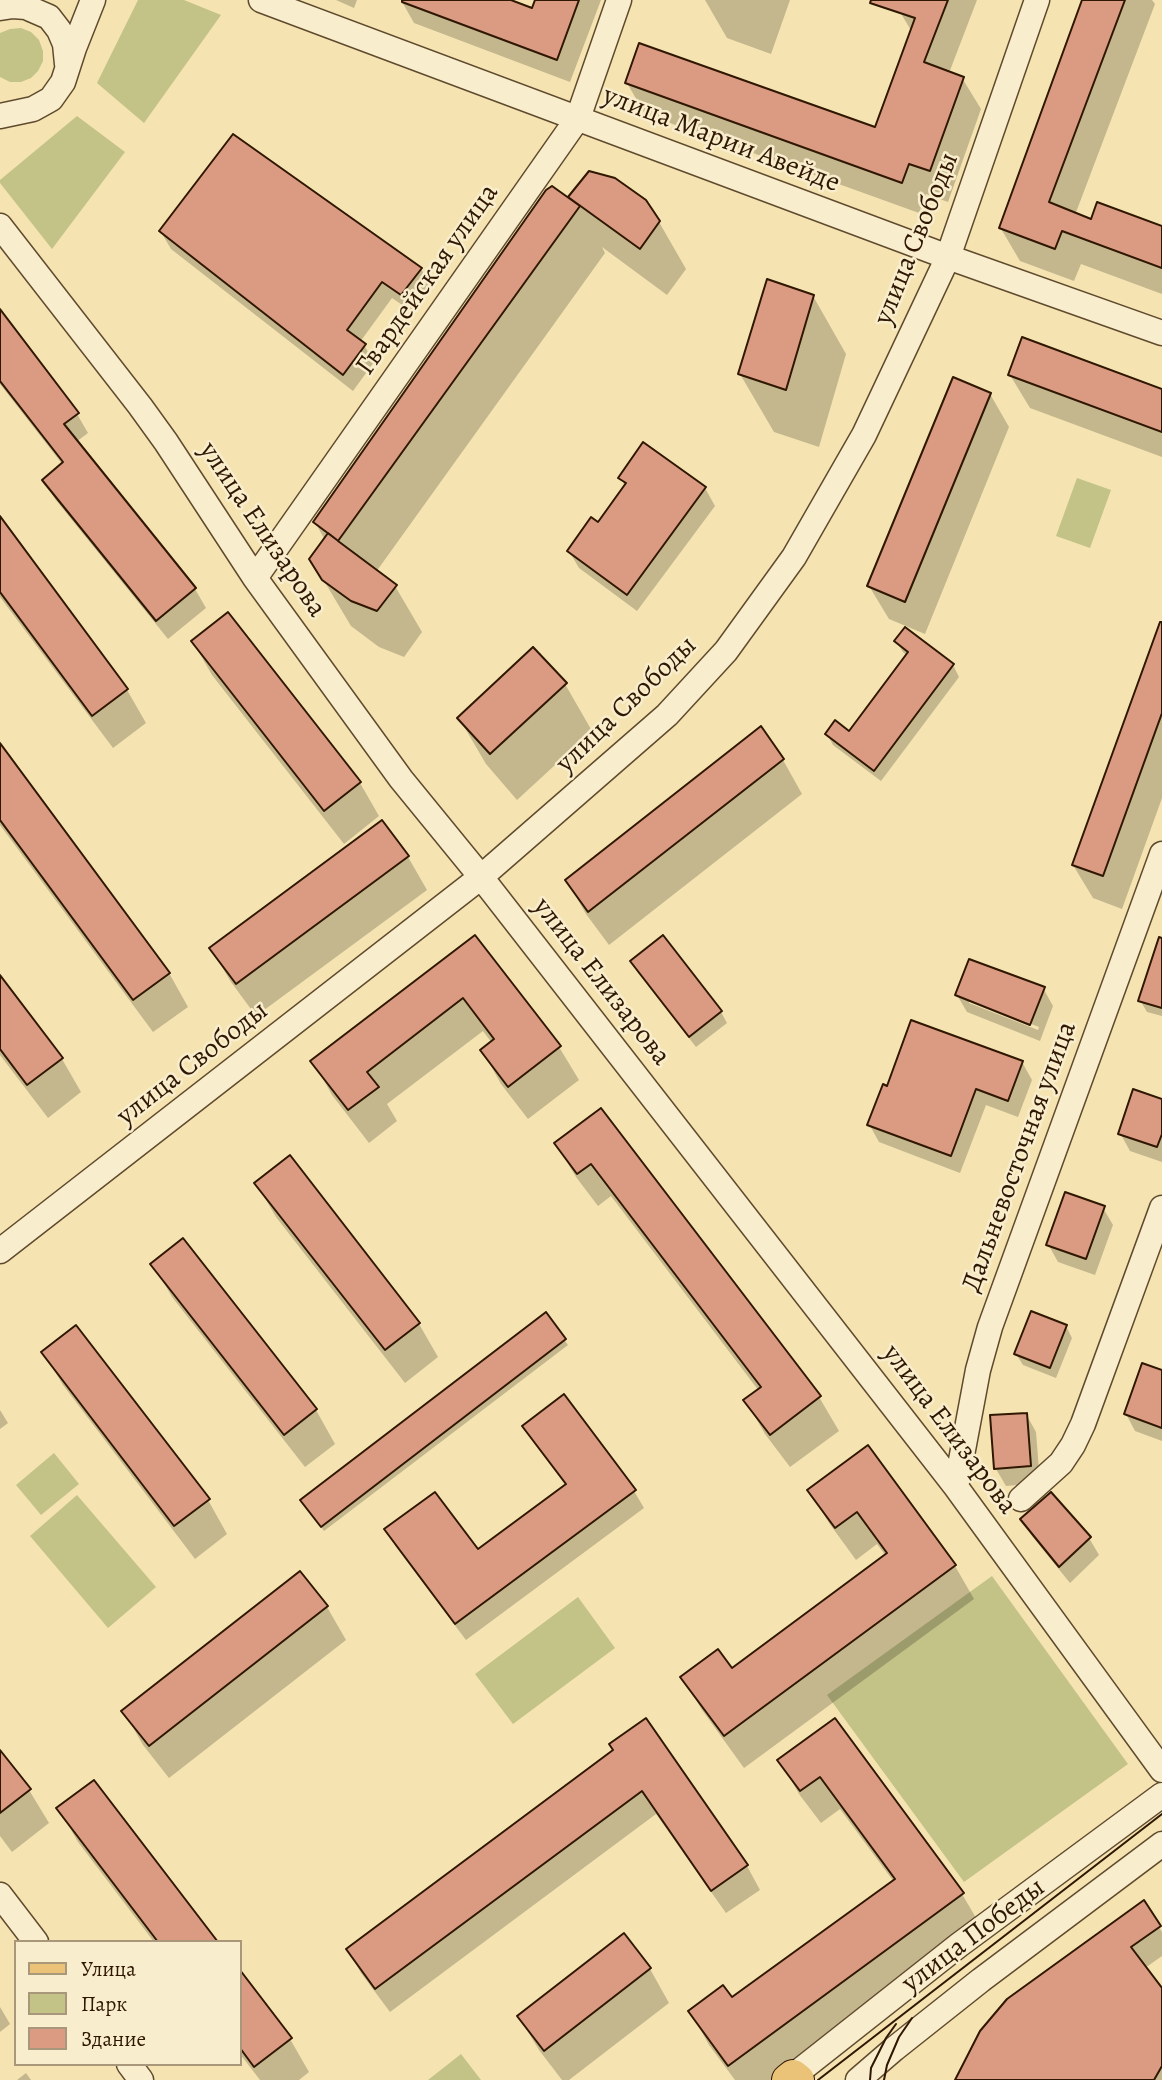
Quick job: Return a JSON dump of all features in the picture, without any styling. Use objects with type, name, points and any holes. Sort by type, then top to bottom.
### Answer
[{"type":"street","points":[[0,117],[33,109],[51,99],[64,76],[93,0]]},
{"type":"street","name":"улица Марии Авейде","points":[[261,0],[948,257],[1162,332]]},
{"type":"street","name":"Гвардейская улица","points":[[255,578],[578,118],[619,0]]},
{"type":"street","name":"улица Свободы","points":[[0,1251],[481,877],[667,715],[726,651],[794,557],[864,435],[948,257],[1037,0]]},
{"type":"street","points":[[0,8],[26,8],[49,18],[59,30],[65,44],[68,63],[64,76]]},
{"type":"street","points":[[0,110],[15,112],[33,109]]},
{"type":"street","name":"улица Елизарова","points":[[0,226],[147,415],[255,578],[401,779],[481,877],[956,1486],[1162,1770]]},
{"type":"street","name":"Дальневосточная улица","points":[[956,1486],[978,1370],[990,1327],[1162,854]]},
{"type":"street","points":[[1021,1499],[1061,1463],[1073,1445],[1162,1208]]},
{"type":"street","name":"улица Победы","points":[[793,2079],[959,1945],[1162,1795]]},
{"type":"street","name":"улица Победы","points":[[858,2080],[981,1980],[1162,1844]]},
{"type":"street","points":[[0,1895],[34,1940]]},
{"type":"green space","points":[[138,0],[184,0],[221,15],[144,123],[97,83]]},
{"type":"green space","points":[[21,28],[31,32],[39,40],[43,61],[31,78],[10,82],[0,77],[0,33]]},
{"type":"green space","points":[[77,116],[125,152],[52,249],[0,180]]},
{"type":"green space","points":[[1077,478],[1111,490],[1090,548],[1056,536]]},
{"type":"green space","points":[[54,1453],[79,1484],[41,1515],[16,1485]]},
{"type":"green space","points":[[77,1495],[156,1587],[108,1628],[30,1536]]},
{"type":"green space","points":[[992,1576],[1128,1764],[964,1882],[827,1695]]},
{"type":"green space","points":[[578,1597],[615,1648],[513,1724],[475,1674]]},
{"type":"green space","points":[[461,2054],[481,2080],[428,2080]]},
{"type":"building","points":[[402,0],[511,0],[532,8],[535,0],[579,0],[557,60]]},
{"type":"building","points":[[871,0],[948,0],[924,62],[964,77],[930,171],[909,164],[902,183],[625,83],[639,43],[875,127],[915,18],[870,3]]},
{"type":"building","points":[[1082,0],[1125,0],[1049,202],[1091,219],[1097,202],[1162,226],[1162,268],[1062,231],[1055,249],[999,228]]},
{"type":"building","points":[[233,134],[422,268],[401,295],[382,282],[347,330],[366,344],[343,375],[159,231]]},
{"type":"building","points":[[589,171],[615,178],[646,200],[660,221],[640,249],[568,197]]},
{"type":"building","points":[[552,186],[580,206],[338,541],[397,585],[377,611],[351,601],[322,580],[309,559],[328,533],[313,522],[546,190]]},
{"type":"building","points":[[767,279],[814,295],[786,390],[738,374]]},
{"type":"building","points":[[0,309],[79,413],[64,424],[196,588],[156,621],[42,480],[63,462],[0,381]]},
{"type":"building","points":[[1022,337],[1162,389],[1162,432],[1008,375]]},
{"type":"building","points":[[953,377],[991,393],[905,602],[867,586]]},
{"type":"building","points":[[643,442],[706,487],[627,595],[567,551],[591,517],[598,522],[626,483],[618,478]]},
{"type":"building","points":[[0,516],[128,689],[92,716],[0,592]]},
{"type":"building","points":[[228,612],[361,782],[324,811],[191,641]]},
{"type":"building","points":[[1160,622],[1162,713],[1103,876],[1072,865]]},
{"type":"building","points":[[905,627],[954,664],[874,771],[825,734],[835,720],[849,731],[908,652],[894,641]]},
{"type":"building","points":[[533,647],[567,683],[490,754],[457,718]]},
{"type":"building","points":[[761,726],[784,759],[588,912],[565,880]]},
{"type":"building","points":[[0,743],[170,973],[133,1000],[0,820]]},
{"type":"building","points":[[382,820],[409,856],[236,984],[209,948]]},
{"type":"building","points":[[475,935],[561,1046],[508,1087],[480,1050],[494,1039],[463,998],[367,1072],[379,1087],[348,1110],[310,1061]]},
{"type":"building","points":[[663,935],[722,1011],[689,1037],[630,961]]},
{"type":"building","points":[[1159,937],[1162,938],[1162,1008],[1138,1001]]},
{"type":"building","points":[[969,959],[1045,987],[1030,1025],[955,995]]},
{"type":"building","points":[[0,975],[63,1058],[27,1085],[0,1049]]},
{"type":"building","points":[[911,1020],[1023,1061],[1008,1101],[976,1089],[951,1156],[867,1125],[883,1084],[887,1086]]},
{"type":"building","points":[[1133,1089],[1162,1099],[1162,1134],[1157,1147],[1118,1134]]},
{"type":"building","points":[[601,1108],[821,1396],[770,1435],[743,1400],[761,1387],[591,1164],[577,1174],[554,1143]]},
{"type":"building","points":[[290,1155],[420,1323],[385,1350],[254,1183]]},
{"type":"building","points":[[1065,1192],[1105,1206],[1086,1259],[1046,1245]]},
{"type":"building","points":[[183,1238],[317,1409],[284,1435],[150,1264]]},
{"type":"building","points":[[1031,1311],[1067,1325],[1050,1368],[1014,1354]]},
{"type":"building","points":[[546,1312],[566,1339],[321,1527],[300,1500]]},
{"type":"building","points":[[76,1325],[210,1499],[174,1526],[41,1352]]},
{"type":"building","points":[[1142,1363],[1162,1370],[1162,1428],[1124,1414]]},
{"type":"building","points":[[564,1394],[636,1490],[455,1624],[384,1529],[435,1492],[478,1549],[566,1484],[522,1426]]},
{"type":"building","points":[[1027,1413],[1031,1466],[994,1469],[990,1415]]},
{"type":"building","points":[[868,1445],[956,1565],[724,1736],[680,1677],[718,1649],[732,1668],[887,1553],[857,1512],[835,1528],[807,1490]]},
{"type":"building","points":[[1051,1492],[1091,1537],[1059,1567],[1020,1519]]},
{"type":"building","points":[[300,1571],[328,1606],[149,1746],[121,1711]]},
{"type":"building","points":[[646,1718],[748,1865],[711,1891],[642,1791],[375,1989],[346,1949],[613,1750],[609,1744]]},
{"type":"building","points":[[835,1718],[964,1893],[728,2066],[688,2011],[723,1985],[732,1997],[895,1879],[820,1777],[800,1791],[777,1760]]},
{"type":"building","points":[[0,1750],[31,1789],[0,1813]]},
{"type":"building","points":[[94,1780],[216,1940],[156,1940],[56,1808]]},
{"type":"building","points":[[1144,1900],[1161,1926],[1131,1947],[1162,1988],[1162,2066],[1154,2080],[955,2080],[980,2031],[1007,1999]]},
{"type":"building","points":[[624,1933],[651,1968],[544,2051],[517,2016]]},
{"type":"building","points":[[242,1973],[292,2038],[254,2067],[242,2051]]},
{"type":"tram line","points":[[818,2080],[1162,1814]]},
{"type":"tram line","points":[[884,2080],[887,2065],[899,2037],[912,2018]]},
{"type":"tram line","points":[[870,2080],[871,2068],[896,2024]]}]
